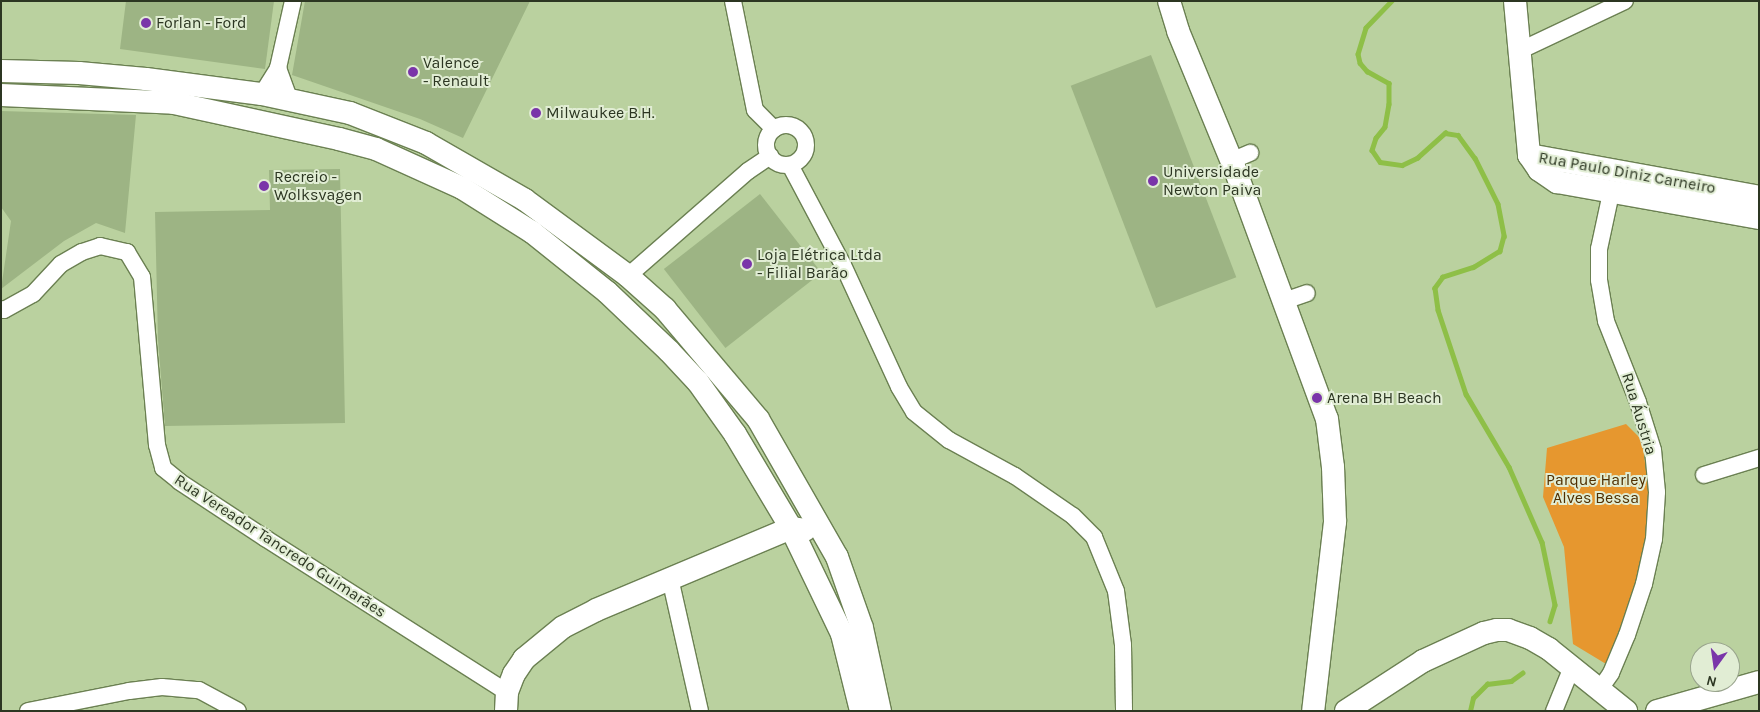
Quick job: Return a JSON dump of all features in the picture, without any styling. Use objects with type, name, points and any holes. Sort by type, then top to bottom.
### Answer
[{"type":"main road","points":[[1169,1],[1178,31],[1241,157],[1284,301],[1327,419],[1333,467],[1335,522],[1313,711]]},
{"type":"main road","points":[[1516,1],[1529,156]]},
{"type":"main road","points":[[1,71],[80,73],[146,79],[262,94],[350,114],[426,143],[525,200],[628,276],[678,323],[758,419],[836,557],[862,628],[880,711]]},
{"type":"main road","points":[[1,88],[17,83],[94,85],[146,79]]},
{"type":"main road","points":[[250,118],[262,94]]},
{"type":"main road","points":[[1,95],[174,102],[308,131],[376,149],[462,188],[532,232],[640,323],[698,382],[735,434],[791,528],[842,634],[861,711]]},
{"type":"main road","points":[[289,99],[308,131]]},
{"type":"main road","name":"Rua Paulo Diniz Carneiro","points":[[1529,156],[1539,170],[1557,182],[1759,218]]},
{"type":"main road","name":"Rua Paulo Diniz Carneiro","points":[[1529,156],[1759,197]]},
{"type":"main road","points":[[578,270],[628,276]]},
{"type":"main road","points":[[506,701],[514,674],[524,659],[563,627],[596,610],[791,528],[804,529],[821,535],[836,557]]},
{"type":"main road","points":[[1346,711],[1423,661],[1484,633],[1494,625],[1530,638],[1572,667],[1626,711]]},
{"type":"main road","points":[[1657,711],[1759,682]]},
{"type":"street","points":[[262,94],[278,68],[292,1]]},
{"type":"street","points":[[733,1],[755,110],[774,129]]},
{"type":"street","points":[[1519,51],[1624,1]]},
{"type":"street","points":[[278,68],[289,99]]},
{"type":"street","points":[[790,165],[802,157],[806,145],[805,138],[797,128],[784,125],[774,129],[767,141],[770,156],[775,161],[790,165],[843,265],[899,387],[914,412],[929,426],[949,440],[1015,476],[1073,516],[1094,537],[1116,591],[1123,645],[1124,711]]},
{"type":"street","points":[[628,276],[748,171],[770,156]]},
{"type":"street","name":"Rua Áustria","points":[[1600,689],[1611,673],[1627,635],[1644,584],[1654,538],[1657,492],[1653,450],[1638,402],[1606,321],[1599,280],[1599,249],[1611,193]]},
{"type":"street","name":"Rua Vereador Tancredo Guimarães","points":[[1,309],[4,310],[33,294],[60,264],[82,252],[100,246],[127,252],[142,277],[157,444],[163,468],[180,482],[506,701]]},
{"type":"street","points":[[1284,301],[1307,293]]},
{"type":"street","points":[[1704,475],[1759,458]]},
{"type":"street","points":[[670,578],[700,711]]},
{"type":"street","points":[[1554,711],[1572,667]]},
{"type":"street","points":[[28,711],[129,691],[162,687],[199,690],[238,711]]},
{"type":"green space","name":"Parque Harley Alves Bessa","points":[[1626,424],[1642,440],[1652,517],[1645,562],[1611,667],[1573,644],[1564,547],[1543,497],[1547,448]]},
{"type":"building","points":[[126,1],[274,1],[265,69],[120,49]]},
{"type":"building","points":[[305,1],[530,1],[463,138],[420,119],[292,75]]},
{"type":"building","name":"Universidade Newton Paiva","points":[[1151,55],[1236,277],[1156,308],[1071,86]]},
{"type":"building","points":[[1,111],[136,115],[125,233],[96,223],[64,241],[1,289],[11,221],[1,207]]},
{"type":"building","points":[[340,169],[345,423],[165,426],[158,340],[155,212],[270,210],[269,170]]},
{"type":"building","points":[[760,194],[822,273],[725,348],[664,269]]},
{"type":"waterway","points":[[1392,1],[1366,28],[1358,54],[1360,63],[1367,71],[1389,83],[1389,104],[1385,127],[1376,138],[1372,150],[1380,162],[1402,165],[1417,158],[1445,133],[1458,135],[1475,158],[1498,204],[1504,236],[1500,251],[1474,267],[1443,277],[1435,288],[1438,310],[1466,394],[1509,467],[1542,542],[1555,605],[1550,621]]},
{"type":"waterway","points":[[1470,711],[1473,698],[1487,684],[1511,681],[1522,673]]},
{"type":"place","name":"Forlan - Ford","points":[[146,23]]},
{"type":"place","name":"Valence - Renault","points":[[413,72]]},
{"type":"place","name":"Milwaukee B.H.","points":[[536,113]]},
{"type":"place","name":"Universidade Newton Paiva","points":[[1153,181]]},
{"type":"place","name":"Recreio - Wolksvagen","points":[[264,186]]},
{"type":"place","name":"Loja Elétrica Ltda - Filial Barão","points":[[747,264]]},
{"type":"place","name":"Arena BH Beach","points":[[1317,398]]}]
